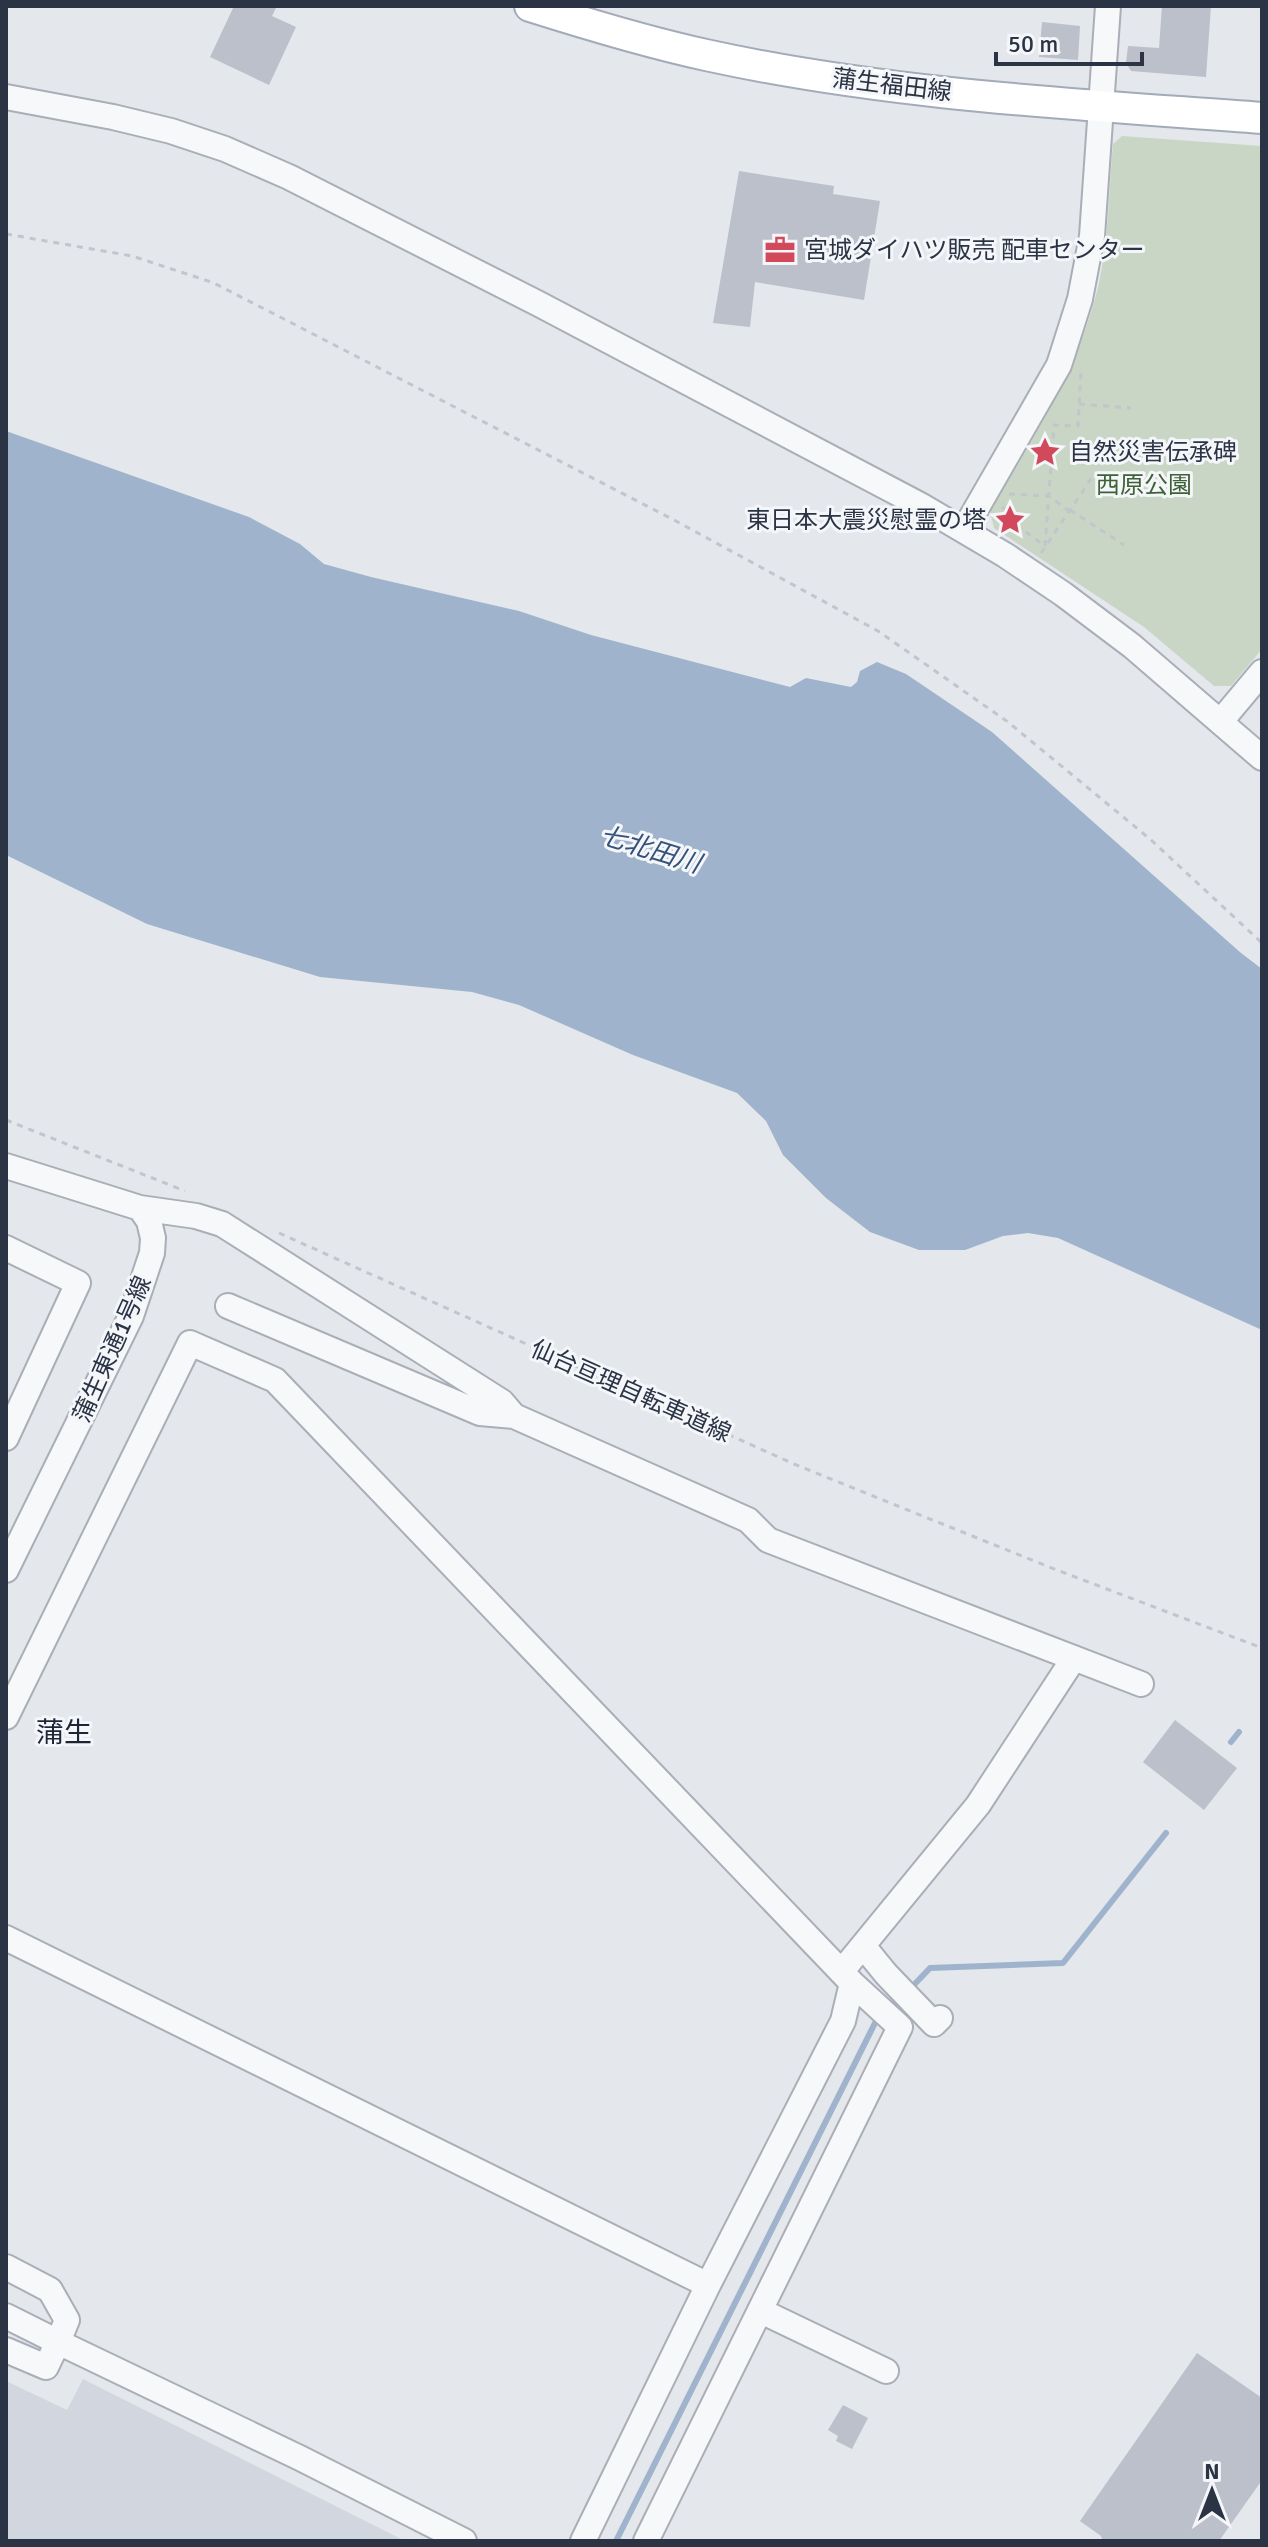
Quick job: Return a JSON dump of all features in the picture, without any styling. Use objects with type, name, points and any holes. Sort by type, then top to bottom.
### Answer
[{"type":"main road","name":"蒲生福田線","points":[[530,6],[705,55],[816,75],[947,93],[1262,118]]},
{"type":"street","points":[[964,530],[1059,365],[1070,331],[1092,236],[1108,6]]},
{"type":"street","points":[[6,97],[171,131],[225,149],[289,177],[539,304],[964,530],[1063,594],[1132,646],[1262,758]]},
{"type":"street","points":[[1221,721],[1262,672]]},
{"type":"street","points":[[6,1166],[140,1208],[196,1216],[222,1224],[502,1402],[514,1416]]},
{"type":"street","name":"蒲生東通1号線","points":[[6,1570],[131,1316],[152,1253],[149,1221],[140,1208]]},
{"type":"street","points":[[6,1248],[78,1283],[6,1438]]},
{"type":"street","points":[[228,1306],[480,1413],[514,1416],[748,1520],[768,1540],[1141,1684]]},
{"type":"street","points":[[6,1717],[190,1343],[275,1380],[855,1970],[900,2027],[646,2541]]},
{"type":"street","points":[[583,2541],[708,2285],[843,2021],[855,1970],[978,1805],[1074,1658]]},
{"type":"street","points":[[6,1938],[708,2285]]},
{"type":"street","points":[[855,1970],[886,1974],[931,2014]]},
{"type":"street","points":[[6,2267],[50,2290],[67,2320],[46,2367],[6,2350]]},
{"type":"street","points":[[761,2311],[886,2371]]},
{"type":"street","points":[[6,2316],[464,2541]]},
{"type":"path","points":[[6,234],[132,256],[214,283],[674,520],[878,631],[1008,722],[1150,839],[1262,943]]},
{"type":"path","points":[[1045,546],[1054,425],[1078,426],[1082,363]]},
{"type":"path","points":[[1079,404],[1131,408]]},
{"type":"path","points":[[1041,553],[1095,473]]},
{"type":"path","points":[[1009,494],[1049,496],[1124,545]]},
{"type":"path","points":[[1001,506],[1013,515],[1016,525],[1045,546]]},
{"type":"path","points":[[6,1120],[198,1196]]},
{"type":"path","name":"仙台亘理自転車道線","points":[[268,1227],[794,1464],[1049,1567],[1262,1648]]},
{"type":"shaded area","points":[[83,2379],[405,2541],[6,2541],[6,2381],[67,2410]]},
{"type":"green space","name":"西原公園","points":[[1122,136],[1262,146],[1262,649],[1231,686],[1214,686],[1144,627],[994,528],[990,511],[1047,413],[1083,336],[1102,269],[1113,144]]},
{"type":"water","name":"七北田川","points":[[6,431],[249,517],[300,544],[324,564],[519,611],[591,635],[790,687],[806,678],[851,687],[857,682],[860,671],[877,662],[906,674],[992,732],[1262,969],[1262,1330],[1058,1238],[1028,1233],[1003,1236],[965,1250],[919,1250],[870,1232],[826,1198],[783,1155],[766,1121],[737,1093],[633,1055],[519,1005],[472,992],[320,977],[147,924],[6,855]]},
{"type":"building","points":[[234,6],[277,6],[272,16],[296,27],[269,85],[210,57]]},
{"type":"building","points":[[1162,6],[1211,6],[1206,77],[1131,71],[1126,63],[1128,46],[1159,48]]},
{"type":"building","points":[[1042,22],[1080,26],[1078,60],[1039,57]]},
{"type":"building","points":[[739,171],[834,186],[833,194],[880,201],[864,300],[755,282],[750,327],[713,323]]},
{"type":"building","points":[[1175,1720],[1237,1768],[1204,1810],[1143,1762]]},
{"type":"building","points":[[1197,2353],[1262,2398],[1262,2480],[1219,2541],[1103,2541],[1101,2536],[1080,2521]]},
{"type":"building","points":[[843,2405],[868,2418],[852,2449],[836,2441],[838,2436],[828,2430]]},
{"type":"waterway","points":[[1231,1742],[1239,1732]]},
{"type":"waterway","points":[[910,1989],[930,1968],[1063,1963],[1166,1833]]},
{"type":"waterway","points":[[616,2541],[875,2023],[882,2016]]},
{"type":"place","name":"宮城ダイハツ販売 配車センター","points":[[780,250]]},
{"type":"place","name":"自然災害伝承碑","points":[[1045,452]]},
{"type":"place","name":"東日本大震災慰霊の塔","points":[[1010,520]]},
{"type":"district","name":"蒲生","points":[[64,1733]]}]
